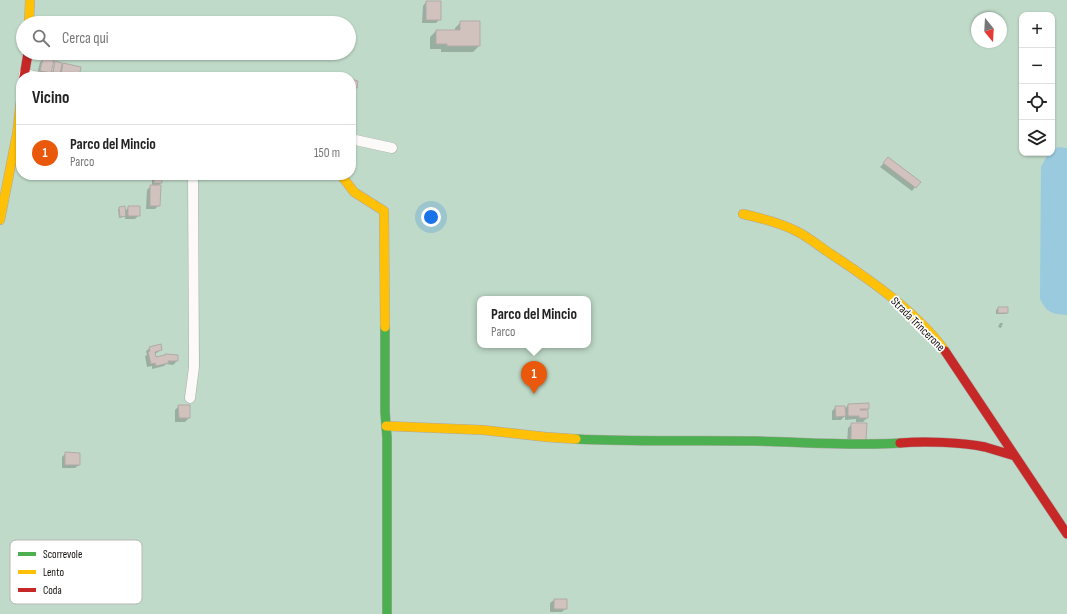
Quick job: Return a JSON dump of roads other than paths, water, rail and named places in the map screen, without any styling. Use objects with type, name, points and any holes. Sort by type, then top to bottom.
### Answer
[{"type":"street","points":[[29,16],[30,0]]},
{"type":"street","points":[[25,72],[27,60]]},
{"type":"street","points":[[0,220],[16,139]]},
{"type":"street","points":[[356,140],[392,148]]},
{"type":"street","points":[[190,398],[194,367],[193,180]]},
{"type":"street","points":[[344,180],[346,185],[357,195],[384,211],[387,614]]},
{"type":"street","name":"Strada Trincerone","points":[[743,214],[760,218],[798,232],[858,272],[896,301],[941,344],[1067,534]]},
{"type":"street","points":[[386,426],[483,430],[546,437],[602,440],[756,441],[827,444],[885,444],[913,442],[961,444],[984,447],[1015,456]]},
{"type":"water","points":[[1058,147],[1067,148],[1067,315],[1050,312],[1040,299],[1041,167],[1047,156],[1055,156],[1055,149]]},
{"type":"place","name":"Parco del Mincio","points":[[534,394]]}]
